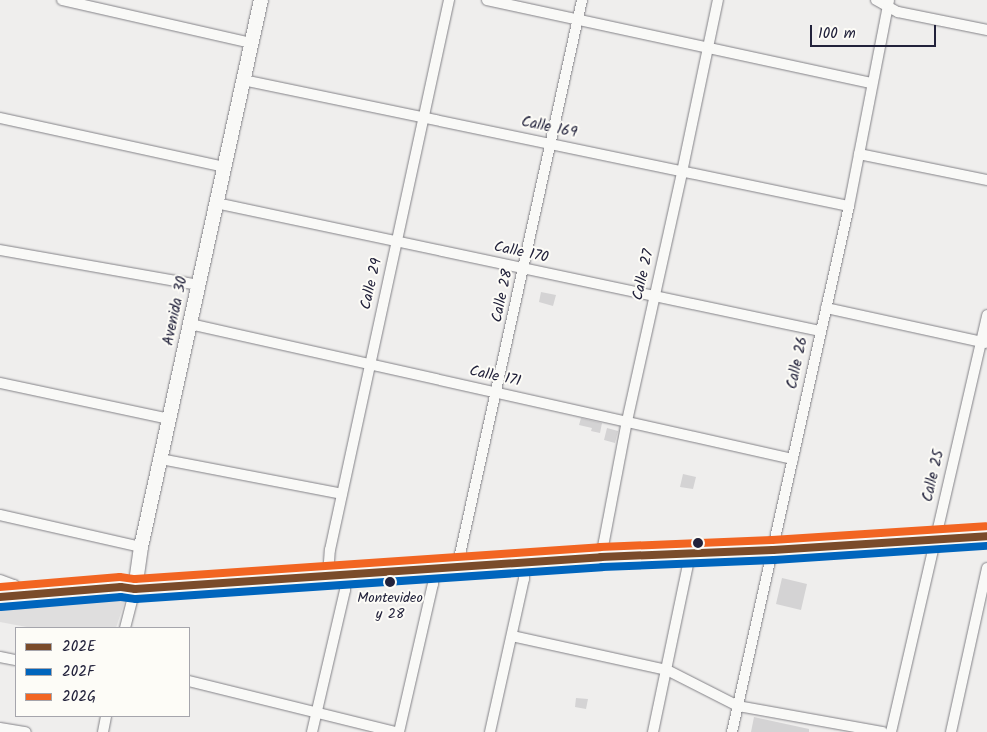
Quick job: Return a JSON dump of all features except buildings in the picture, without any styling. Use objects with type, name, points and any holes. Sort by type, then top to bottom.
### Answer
[{"type":"main road","name":"Avenida 30","points":[[135,589],[141,546],[261,0]]},
{"type":"main road","points":[[0,597],[121,586],[135,589],[434,570],[601,557],[772,550],[987,536]]},
{"type":"street","points":[[62,0],[251,43]]},
{"type":"street","name":"Calle 29","points":[[328,576],[328,556],[425,118],[449,0]]},
{"type":"street","points":[[487,0],[578,18],[872,83]]},
{"type":"street","name":"Calle 28","points":[[458,568],[582,0]]},
{"type":"street","name":"Calle 27","points":[[601,557],[627,421],[718,0]]},
{"type":"street","points":[[876,0],[889,4],[898,12],[987,30]]},
{"type":"street","name":"Calle 26","points":[[732,732],[849,206],[889,4]]},
{"type":"street","name":"Calle 169","points":[[243,80],[849,206]]},
{"type":"street","points":[[0,118],[224,168]]},
{"type":"street","points":[[859,154],[987,180]]},
{"type":"street","name":"Calle 170","points":[[216,203],[820,331]]},
{"type":"street","points":[[0,250],[198,285]]},
{"type":"street","points":[[826,308],[984,342]]},
{"type":"street","name":"Calle 25","points":[[891,732],[934,540],[984,342],[987,315]]},
{"type":"street","name":"Calle 171","points":[[190,324],[793,459]]},
{"type":"street","points":[[0,384],[169,419]]},
{"type":"street","points":[[161,459],[342,494]]},
{"type":"street","points":[[0,515],[141,546]]},
{"type":"street","points":[[653,732],[690,554]]},
{"type":"street","points":[[490,732],[524,579],[524,563]]},
{"type":"street","points":[[951,732],[987,568]]},
{"type":"street","points":[[190,681],[397,732],[434,584],[434,570]]},
{"type":"street","points":[[312,732],[345,590],[345,575]]},
{"type":"street","points":[[0,580],[14,585],[23,596]]},
{"type":"street","name":"Avenida 30","points":[[125,627],[135,589]]},
{"type":"street","points":[[512,636],[667,670],[738,706],[883,732]]},
{"type":"street","points":[[0,657],[15,660]]},
{"type":"street","points":[[103,732],[106,717]]},
{"type":"street","points":[[0,728],[26,732]]},
{"type":"shaded area","points":[[127,594],[116,627],[27,627],[0,622],[0,605]]},
{"type":"transit line","name":"202G","points":[[0,587],[120,577],[135,579],[600,547],[772,540],[986,526]]},
{"type":"transit line","name":"202E","points":[[0,597],[121,587],[135,589],[601,557],[773,550],[987,536]]},
{"type":"transit line","name":"202F","points":[[1,607],[121,597],[136,599],[602,567],[774,560],[987,546]]},
{"type":"place","name":"Montevideo y 28","points":[[390,582]]}]
